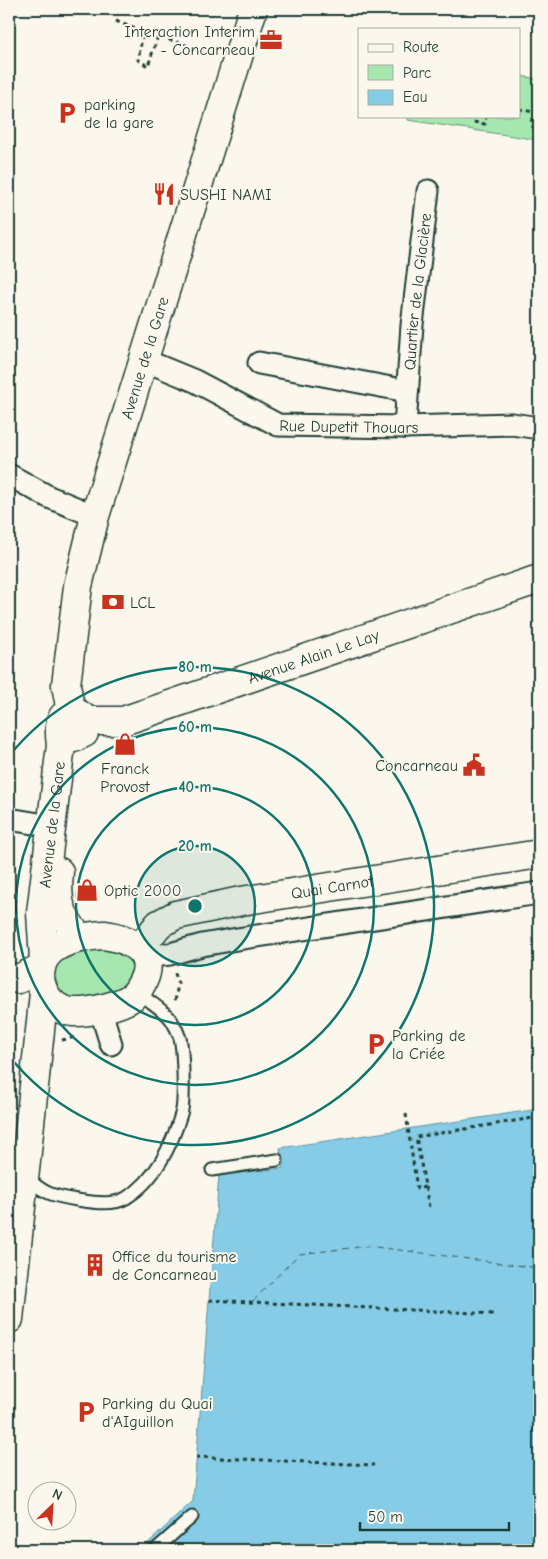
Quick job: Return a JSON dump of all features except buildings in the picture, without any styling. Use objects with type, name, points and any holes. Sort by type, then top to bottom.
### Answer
[{"type":"main road","name":"Avenue de la Gare","points":[[73,930],[60,906],[57,894],[74,724],[66,685],[78,586],[94,516],[253,9]]},
{"type":"main road","name":"Avenue Alain Le Lay","points":[[74,724],[123,721],[539,579]]},
{"type":"main road","name":"Avenue de la Gare","points":[[9,1319],[19,1178],[38,1051],[43,973],[40,922],[60,745],[74,724]]},
{"type":"main road","name":"Quai Carnot","points":[[142,953],[159,924],[176,915],[241,901],[539,854]]},
{"type":"main road","points":[[73,930],[93,936],[118,937],[129,942],[142,953],[146,968],[145,973],[137,992],[131,998],[87,1012],[68,1011],[50,1000],[43,973],[53,950],[65,943],[73,930]]},
{"type":"main road","points":[[10,985],[18,979],[43,973]]},
{"type":"main road","points":[[38,1051],[68,1011]]},
{"type":"street","name":"Quartier de la Glacière","points":[[405,427],[416,289],[428,191]]},
{"type":"street","name":"Rue Dupetit Thouars","points":[[144,360],[195,380],[278,425],[405,427],[512,424],[539,428]]},
{"type":"street","name":"Quartier de la Glacière","points":[[259,364],[407,392]]},
{"type":"street","points":[[9,474],[49,497],[94,516]]},
{"type":"street","points":[[9,819],[51,826]]},
{"type":"street","points":[[142,953],[170,954],[202,945],[237,939],[539,893]]},
{"type":"street","points":[[100,1008],[111,1044]]},
{"type":"lane","points":[[19,1178],[50,1195],[81,1201],[112,1203],[125,1199],[154,1173],[164,1156],[182,1112],[180,1039],[172,1018],[137,992]]},
{"type":"lane","points":[[212,1170],[277,1160]]},
{"type":"lane","points":[[155,1550],[192,1517]]},
{"type":"path","points":[[116,21],[144,32],[138,60],[148,66],[158,36],[236,62]]},
{"type":"path","points":[[539,92],[537,99],[539,104]]},
{"type":"path","points":[[520,109],[539,113]]},
{"type":"path","points":[[539,113],[534,116],[531,122],[533,127],[539,130]]},
{"type":"path","points":[[470,118],[473,122],[485,124],[486,118]]},
{"type":"path","points":[[9,1017],[10,985]]},
{"type":"path","points":[[406,1114],[417,1189],[425,1187]]},
{"type":"path","points":[[429,1207],[416,1137],[539,1117]]},
{"type":"path","points":[[210,1300],[495,1314]]},
{"type":"path","points":[[196,1457],[374,1465]]},
{"type":"green space","points":[[520,76],[539,79],[539,140],[408,120],[408,118],[520,118]]},
{"type":"green space","points":[[104,946],[119,947],[136,963],[129,982],[119,991],[73,1002],[63,998],[50,974],[56,962],[67,954]]},
{"type":"water","points":[[539,1109],[539,1550],[147,1550],[144,1547],[193,1501],[219,1175],[283,1168],[280,1148]]},
{"type":"ferry route","points":[[253,1301],[299,1254],[368,1246],[539,1268]]},
{"type":"place","name":"Interaction Interim - Concarneau","points":[[271,40]]},
{"type":"place","name":"parking de la gare","points":[[67,113]]},
{"type":"place","name":"SUSHI NAMI","points":[[164,194]]},
{"type":"place","name":"LCL","points":[[113,602]]},
{"type":"place","name":"Franck Provost","points":[[125,744]]},
{"type":"place","name":"Concarneau","points":[[474,765]]},
{"type":"place","name":"Optic 2000","points":[[87,890]]},
{"type":"place","name":"Parking de la Criée","points":[[376,1044]]},
{"type":"place","name":"Office du tourisme de Concarneau","points":[[95,1265]]},
{"type":"place","name":"Parking du Quai d'AIguillon","points":[[86,1412]]}]
